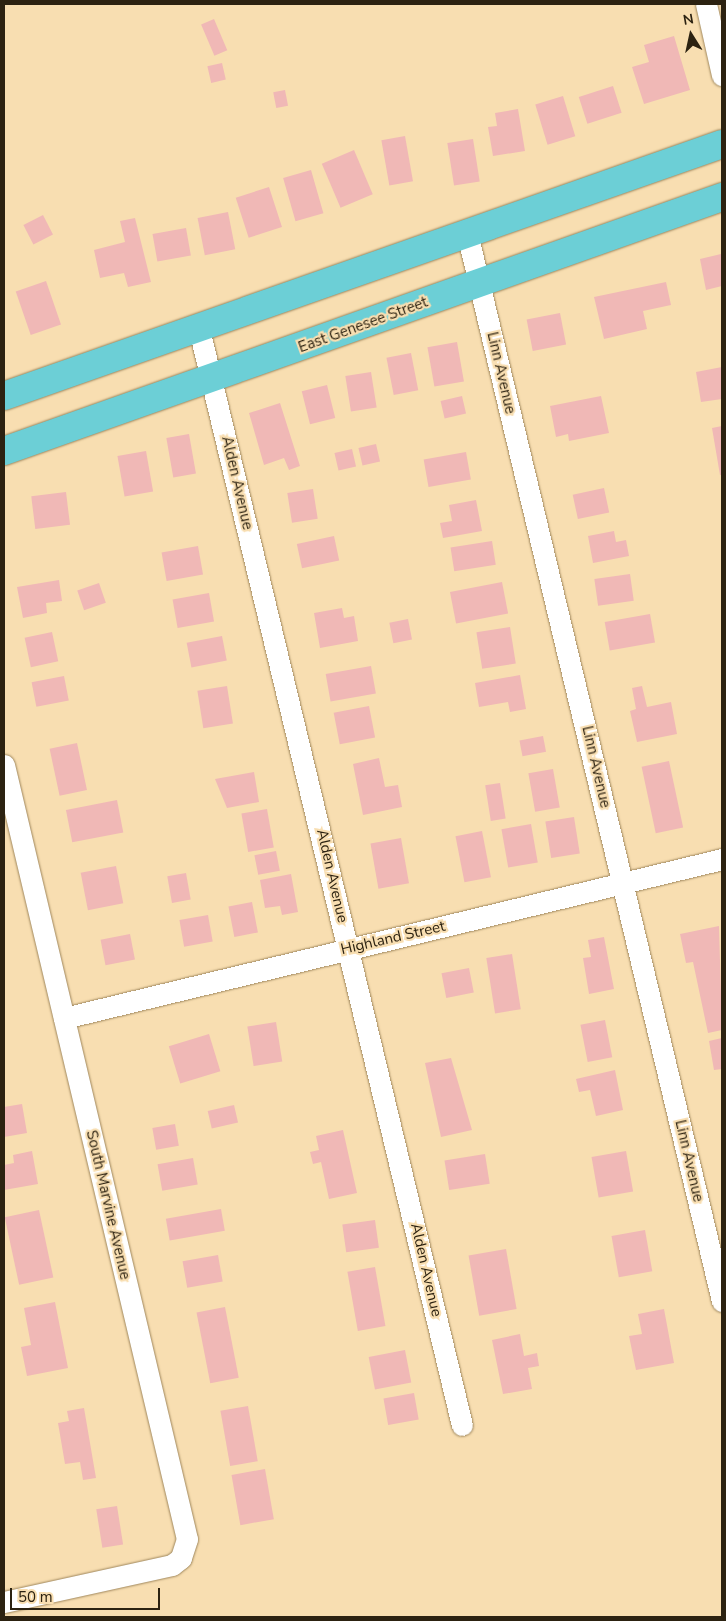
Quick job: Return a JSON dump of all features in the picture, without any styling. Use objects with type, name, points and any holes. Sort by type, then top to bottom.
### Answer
[{"type":"highway","points":[[4,396],[722,144]]},
{"type":"highway","name":"East Genesee Street","points":[[4,452],[722,197]]},
{"type":"street","points":[[706,4],[722,75]]},
{"type":"street","name":"Linn Avenue","points":[[467,233],[624,883],[722,1301]]},
{"type":"street","name":"Alden Avenue","points":[[199,329],[462,1425]]},
{"type":"street","name":"South Marvine Avenue","points":[[4,764],[187,1539],[181,1558],[172,1565],[4,1602]]},
{"type":"street","name":"Highland Street","points":[[64,1018],[722,859]]},
{"type":"building","points":[[214,19],[227,50],[214,56],[201,24]]},
{"type":"building","points":[[674,36],[690,90],[644,104],[632,67],[649,62],[644,45]]},
{"type":"building","points":[[222,63],[226,80],[211,83],[207,66]]},
{"type":"building","points":[[613,86],[622,113],[587,124],[579,97]]},
{"type":"building","points":[[285,90],[288,106],[276,108],[273,92]]},
{"type":"building","points":[[563,96],[575,136],[548,145],[535,104]]},
{"type":"building","points":[[518,109],[525,151],[493,156],[488,127],[497,126],[495,113]]},
{"type":"building","points":[[405,136],[413,181],[389,185],[381,140]]},
{"type":"building","points":[[473,139],[480,181],[454,186],[447,143]]},
{"type":"building","points":[[354,150],[373,194],[341,208],[322,164]]},
{"type":"building","points":[[311,170],[323,213],[296,221],[283,178]]},
{"type":"building","points":[[269,187],[282,227],[249,238],[236,198]]},
{"type":"building","points":[[228,212],[235,249],[205,255],[198,218]]},
{"type":"building","points":[[43,215],[53,235],[33,245],[23,225]]},
{"type":"building","points":[[135,218],[151,282],[128,287],[124,273],[100,278],[94,250],[125,242],[120,221]]},
{"type":"building","points":[[186,228],[191,256],[157,261],[153,234]]},
{"type":"building","points":[[721,254],[722,286],[706,290],[700,259]]},
{"type":"building","points":[[46,281],[61,324],[31,335],[16,291]]},
{"type":"building","points":[[666,282],[671,305],[643,311],[647,329],[604,339],[594,297]]},
{"type":"building","points":[[560,313],[566,344],[533,351],[527,319]]},
{"type":"building","points":[[457,342],[464,381],[434,387],[427,347]]},
{"type":"building","points":[[411,353],[418,390],[394,395],[386,358]]},
{"type":"building","points":[[722,367],[722,399],[701,402],[696,372]]},
{"type":"building","points":[[371,372],[377,408],[351,412],[345,376]]},
{"type":"building","points":[[327,385],[335,418],[310,424],[302,391]]},
{"type":"building","points":[[462,396],[466,414],[445,418],[441,401]]},
{"type":"building","points":[[601,396],[609,433],[569,441],[568,434],[556,437],[550,406]]},
{"type":"building","points":[[280,403],[300,466],[289,470],[284,458],[264,465],[249,413]]},
{"type":"building","points":[[722,426],[722,475],[720,475],[712,428]]},
{"type":"building","points":[[189,434],[196,473],[173,477],[166,438]]},
{"type":"building","points":[[376,444],[380,462],[363,466],[358,448]]},
{"type":"building","points":[[352,449],[356,467],[339,471],[334,453]]},
{"type":"building","points":[[146,451],[153,491],[125,496],[117,456]]},
{"type":"building","points":[[466,452],[471,480],[429,487],[424,459]]},
{"type":"building","points":[[604,488],[609,512],[578,519],[573,495]]},
{"type":"building","points":[[313,489],[318,519],[292,523],[287,493]]},
{"type":"building","points":[[66,492],[70,525],[35,529],[31,496]]},
{"type":"building","points":[[476,500],[482,531],[443,538],[440,523],[452,521],[449,505]]},
{"type":"building","points":[[614,531],[616,542],[626,540],[629,556],[593,563],[588,536]]},
{"type":"building","points":[[334,536],[339,560],[302,568],[297,544]]},
{"type":"building","points":[[492,541],[496,565],[454,571],[451,548]]},
{"type":"building","points":[[198,546],[203,575],[167,581],[162,552]]},
{"type":"building","points":[[630,574],[634,601],[598,606],[594,579]]},
{"type":"building","points":[[59,580],[62,601],[46,603],[47,613],[23,618],[17,587]]},
{"type":"building","points":[[502,582],[508,613],[456,624],[450,592]]},
{"type":"building","points":[[99,583],[106,603],[84,610],[77,590]]},
{"type":"building","points":[[209,593],[214,622],[178,628],[173,599]]},
{"type":"building","points":[[342,608],[344,618],[354,616],[358,641],[320,648],[314,613]]},
{"type":"building","points":[[650,614],[655,643],[610,651],[605,622]]},
{"type":"building","points":[[408,619],[412,640],[393,643],[389,623]]},
{"type":"building","points":[[510,627],[516,664],[482,669],[476,632]]},
{"type":"building","points":[[52,632],[58,661],[31,667],[25,638]]},
{"type":"building","points":[[222,636],[227,661],[191,667],[187,643]]},
{"type":"building","points":[[371,666],[376,694],[331,702],[326,674]]},
{"type":"building","points":[[520,675],[526,709],[510,712],[508,702],[479,707],[475,683]]},
{"type":"building","points":[[64,676],[69,701],[36,707],[32,682]]},
{"type":"building","points":[[227,686],[233,724],[203,728],[197,691]]},
{"type":"building","points":[[642,686],[647,707],[671,702],[677,734],[637,742],[630,711],[636,709],[632,688]]},
{"type":"building","points":[[369,706],[375,737],[340,744],[334,713]]},
{"type":"building","points":[[543,736],[546,752],[522,756],[519,741]]},
{"type":"building","points":[[77,743],[87,790],[60,796],[50,749]]},
{"type":"building","points":[[379,758],[385,787],[398,785],[402,807],[363,815],[353,764]]},
{"type":"building","points":[[669,761],[683,828],[656,833],[642,767]]},
{"type":"building","points":[[553,769],[560,807],[535,812],[528,773]]},
{"type":"building","points":[[254,772],[259,802],[227,808],[215,779]]},
{"type":"building","points":[[500,783],[506,819],[491,821],[485,785]]},
{"type":"building","points":[[117,800],[123,832],[72,842],[66,810]]},
{"type":"building","points":[[267,809],[274,847],[248,852],[241,814]]},
{"type":"building","points":[[574,817],[580,854],[551,858],[545,822]]},
{"type":"building","points":[[531,824],[538,862],[508,868],[501,829]]},
{"type":"building","points":[[482,831],[491,877],[464,882],[455,836]]},
{"type":"building","points":[[401,838],[409,883],[378,889],[370,843]]},
{"type":"building","points":[[276,851],[280,871],[258,875],[254,855]]},
{"type":"building","points":[[116,866],[123,903],[88,910],[81,873]]},
{"type":"building","points":[[186,873],[191,900],[172,903],[167,876]]},
{"type":"building","points":[[291,874],[298,912],[282,915],[280,906],[265,908],[260,880]]},
{"type":"building","points":[[252,902],[258,932],[234,937],[228,907]]},
{"type":"building","points":[[208,915],[213,942],[184,947],[179,920]]},
{"type":"building","points":[[719,926],[722,1030],[708,1033],[693,962],[686,963],[680,934]]},
{"type":"building","points":[[130,934],[135,960],[106,965],[101,940]]},
{"type":"building","points":[[604,937],[614,989],[589,994],[583,958],[591,957],[588,940]]},
{"type":"building","points":[[512,954],[521,1009],[495,1013],[486,958]]},
{"type":"building","points":[[469,968],[474,993],[446,998],[442,973]]},
{"type":"building","points":[[605,1020],[612,1057],[588,1062],[580,1025]]},
{"type":"building","points":[[276,1022],[282,1062],[254,1066],[247,1027]]},
{"type":"building","points":[[209,1034],[220,1071],[180,1084],[169,1046]]},
{"type":"building","points":[[722,1038],[722,1069],[714,1070],[709,1041]]},
{"type":"building","points":[[451,1058],[472,1130],[441,1137],[425,1063]]},
{"type":"building","points":[[615,1070],[623,1110],[596,1116],[590,1090],[579,1092],[576,1079]]},
{"type":"building","points":[[22,1104],[27,1133],[4,1137],[4,1107]]},
{"type":"building","points":[[234,1105],[238,1123],[212,1129],[208,1111]]},
{"type":"building","points":[[175,1124],[179,1146],[156,1150],[152,1128]]},
{"type":"building","points":[[343,1130],[357,1193],[329,1199],[321,1162],[313,1164],[310,1152],[319,1150],[316,1136]]},
{"type":"building","points":[[32,1151],[38,1184],[4,1190],[4,1165],[14,1163],[13,1155]]},
{"type":"building","points":[[626,1151],[633,1191],[599,1197],[592,1157]]},
{"type":"building","points":[[485,1154],[490,1184],[449,1190],[445,1160]]},
{"type":"building","points":[[193,1158],[198,1185],[162,1191],[158,1164]]},
{"type":"building","points":[[221,1209],[225,1231],[170,1240],[166,1219]]},
{"type":"building","points":[[39,1210],[53,1277],[19,1285],[5,1217]]},
{"type":"building","points":[[375,1220],[379,1248],[346,1252],[342,1225]]},
{"type":"building","points":[[645,1230],[652,1271],[619,1277],[612,1236]]},
{"type":"building","points":[[506,1249],[517,1309],[479,1316],[469,1256]]},
{"type":"building","points":[[218,1255],[223,1282],[187,1288],[183,1261]]},
{"type":"building","points":[[375,1267],[385,1326],[358,1331],[347,1272]]},
{"type":"building","points":[[55,1302],[68,1368],[27,1376],[21,1347],[31,1345],[24,1308]]},
{"type":"building","points":[[225,1307],[239,1378],[210,1383],[197,1313]]},
{"type":"building","points":[[664,1309],[674,1363],[636,1370],[629,1336],[642,1334],[638,1314]]},
{"type":"building","points":[[520,1334],[524,1356],[537,1353],[539,1366],[528,1368],[532,1389],[503,1394],[492,1340]]},
{"type":"building","points":[[405,1350],[411,1382],[375,1389],[369,1357]]},
{"type":"building","points":[[414,1393],[419,1420],[388,1425],[383,1398]]},
{"type":"building","points":[[248,1406],[258,1461],[230,1466],[220,1411]]},
{"type":"building","points":[[84,1408],[96,1478],[83,1480],[80,1462],[65,1464],[58,1423],[69,1421],[67,1411]]},
{"type":"building","points":[[265,1469],[274,1519],[240,1525],[232,1475]]},
{"type":"building","points":[[117,1506],[123,1545],[102,1548],[96,1509]]}]
